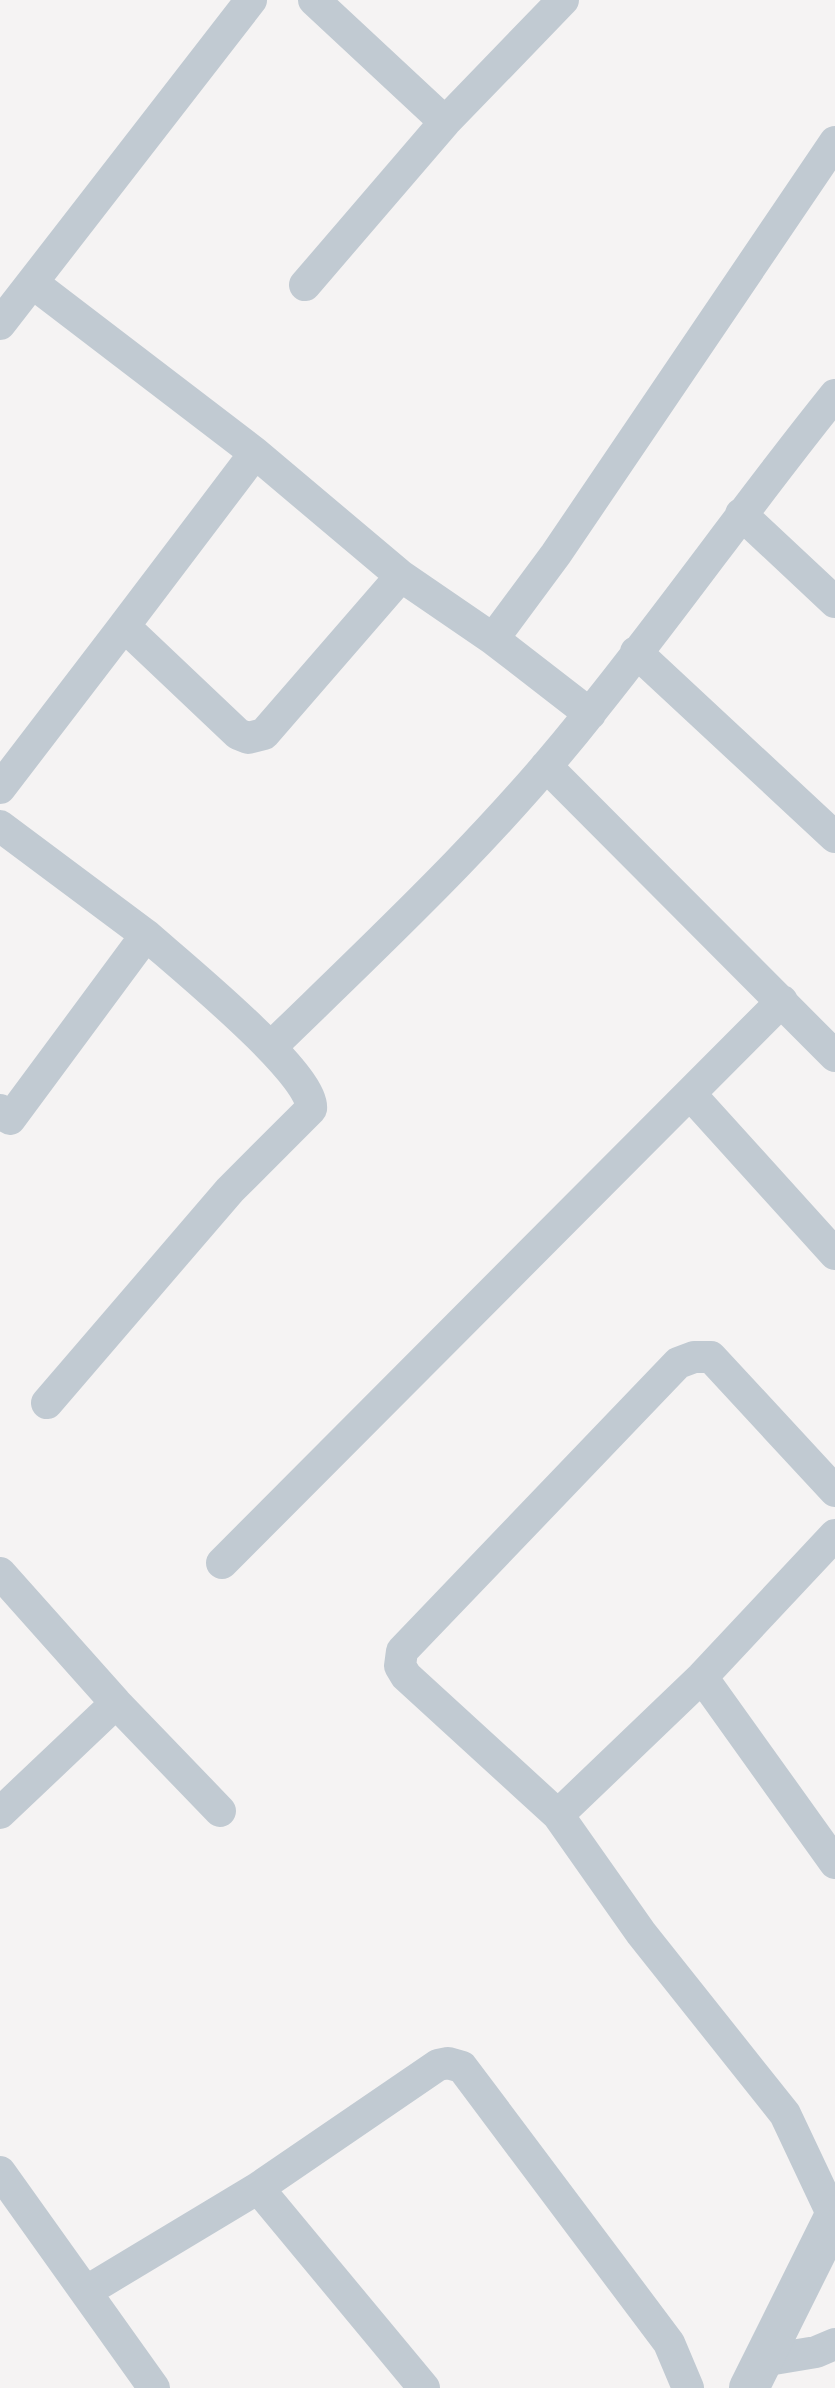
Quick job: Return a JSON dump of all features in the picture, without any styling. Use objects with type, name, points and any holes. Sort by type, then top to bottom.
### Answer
[{"type":"street","points":[[0,324],[251,0]]},
{"type":"street","points":[[314,0],[445,122]]},
{"type":"street","points":[[305,285],[445,122],[563,0]]},
{"type":"street","points":[[493,639],[556,554],[835,142]]},
{"type":"street","points":[[34,284],[255,453],[401,576],[493,639],[590,714]]},
{"type":"street","points":[[271,1047],[460,863],[546,766],[590,714],[835,395]]},
{"type":"street","points":[[0,788],[255,453]]},
{"type":"street","points":[[741,514],[835,602]]},
{"type":"street","points":[[124,626],[238,734],[256,738],[264,734],[401,576]]},
{"type":"street","points":[[636,652],[835,837]]},
{"type":"street","points":[[546,766],[835,1056]]},
{"type":"street","points":[[0,826],[146,935],[271,1047],[311,1095],[311,1109],[230,1190],[47,1403]]},
{"type":"street","points":[[3,1122],[146,935]]},
{"type":"street","points":[[222,1563],[782,1001]]},
{"type":"street","points":[[691,1095],[835,1254]]},
{"type":"street","points":[[755,2375],[834,2216],[785,2114],[641,1933],[558,1815],[406,1676],[400,1666],[402,1651],[678,1363],[711,1357],[835,1491]]},
{"type":"street","points":[[558,1815],[702,1677],[835,1535]]},
{"type":"street","points":[[0,1573],[116,1703],[220,1811]]},
{"type":"street","points":[[702,1677],[835,1863]]},
{"type":"street","points":[[0,1813],[116,1703]]},
{"type":"street","points":[[87,2291],[258,2188],[438,2065],[455,2064],[462,2067],[669,2343],[688,2388]]},
{"type":"street","points":[[0,2172],[154,2388]]},
{"type":"street","points":[[258,2188],[424,2388]]},
{"type":"street","points":[[755,2375],[835,2344]]}]
